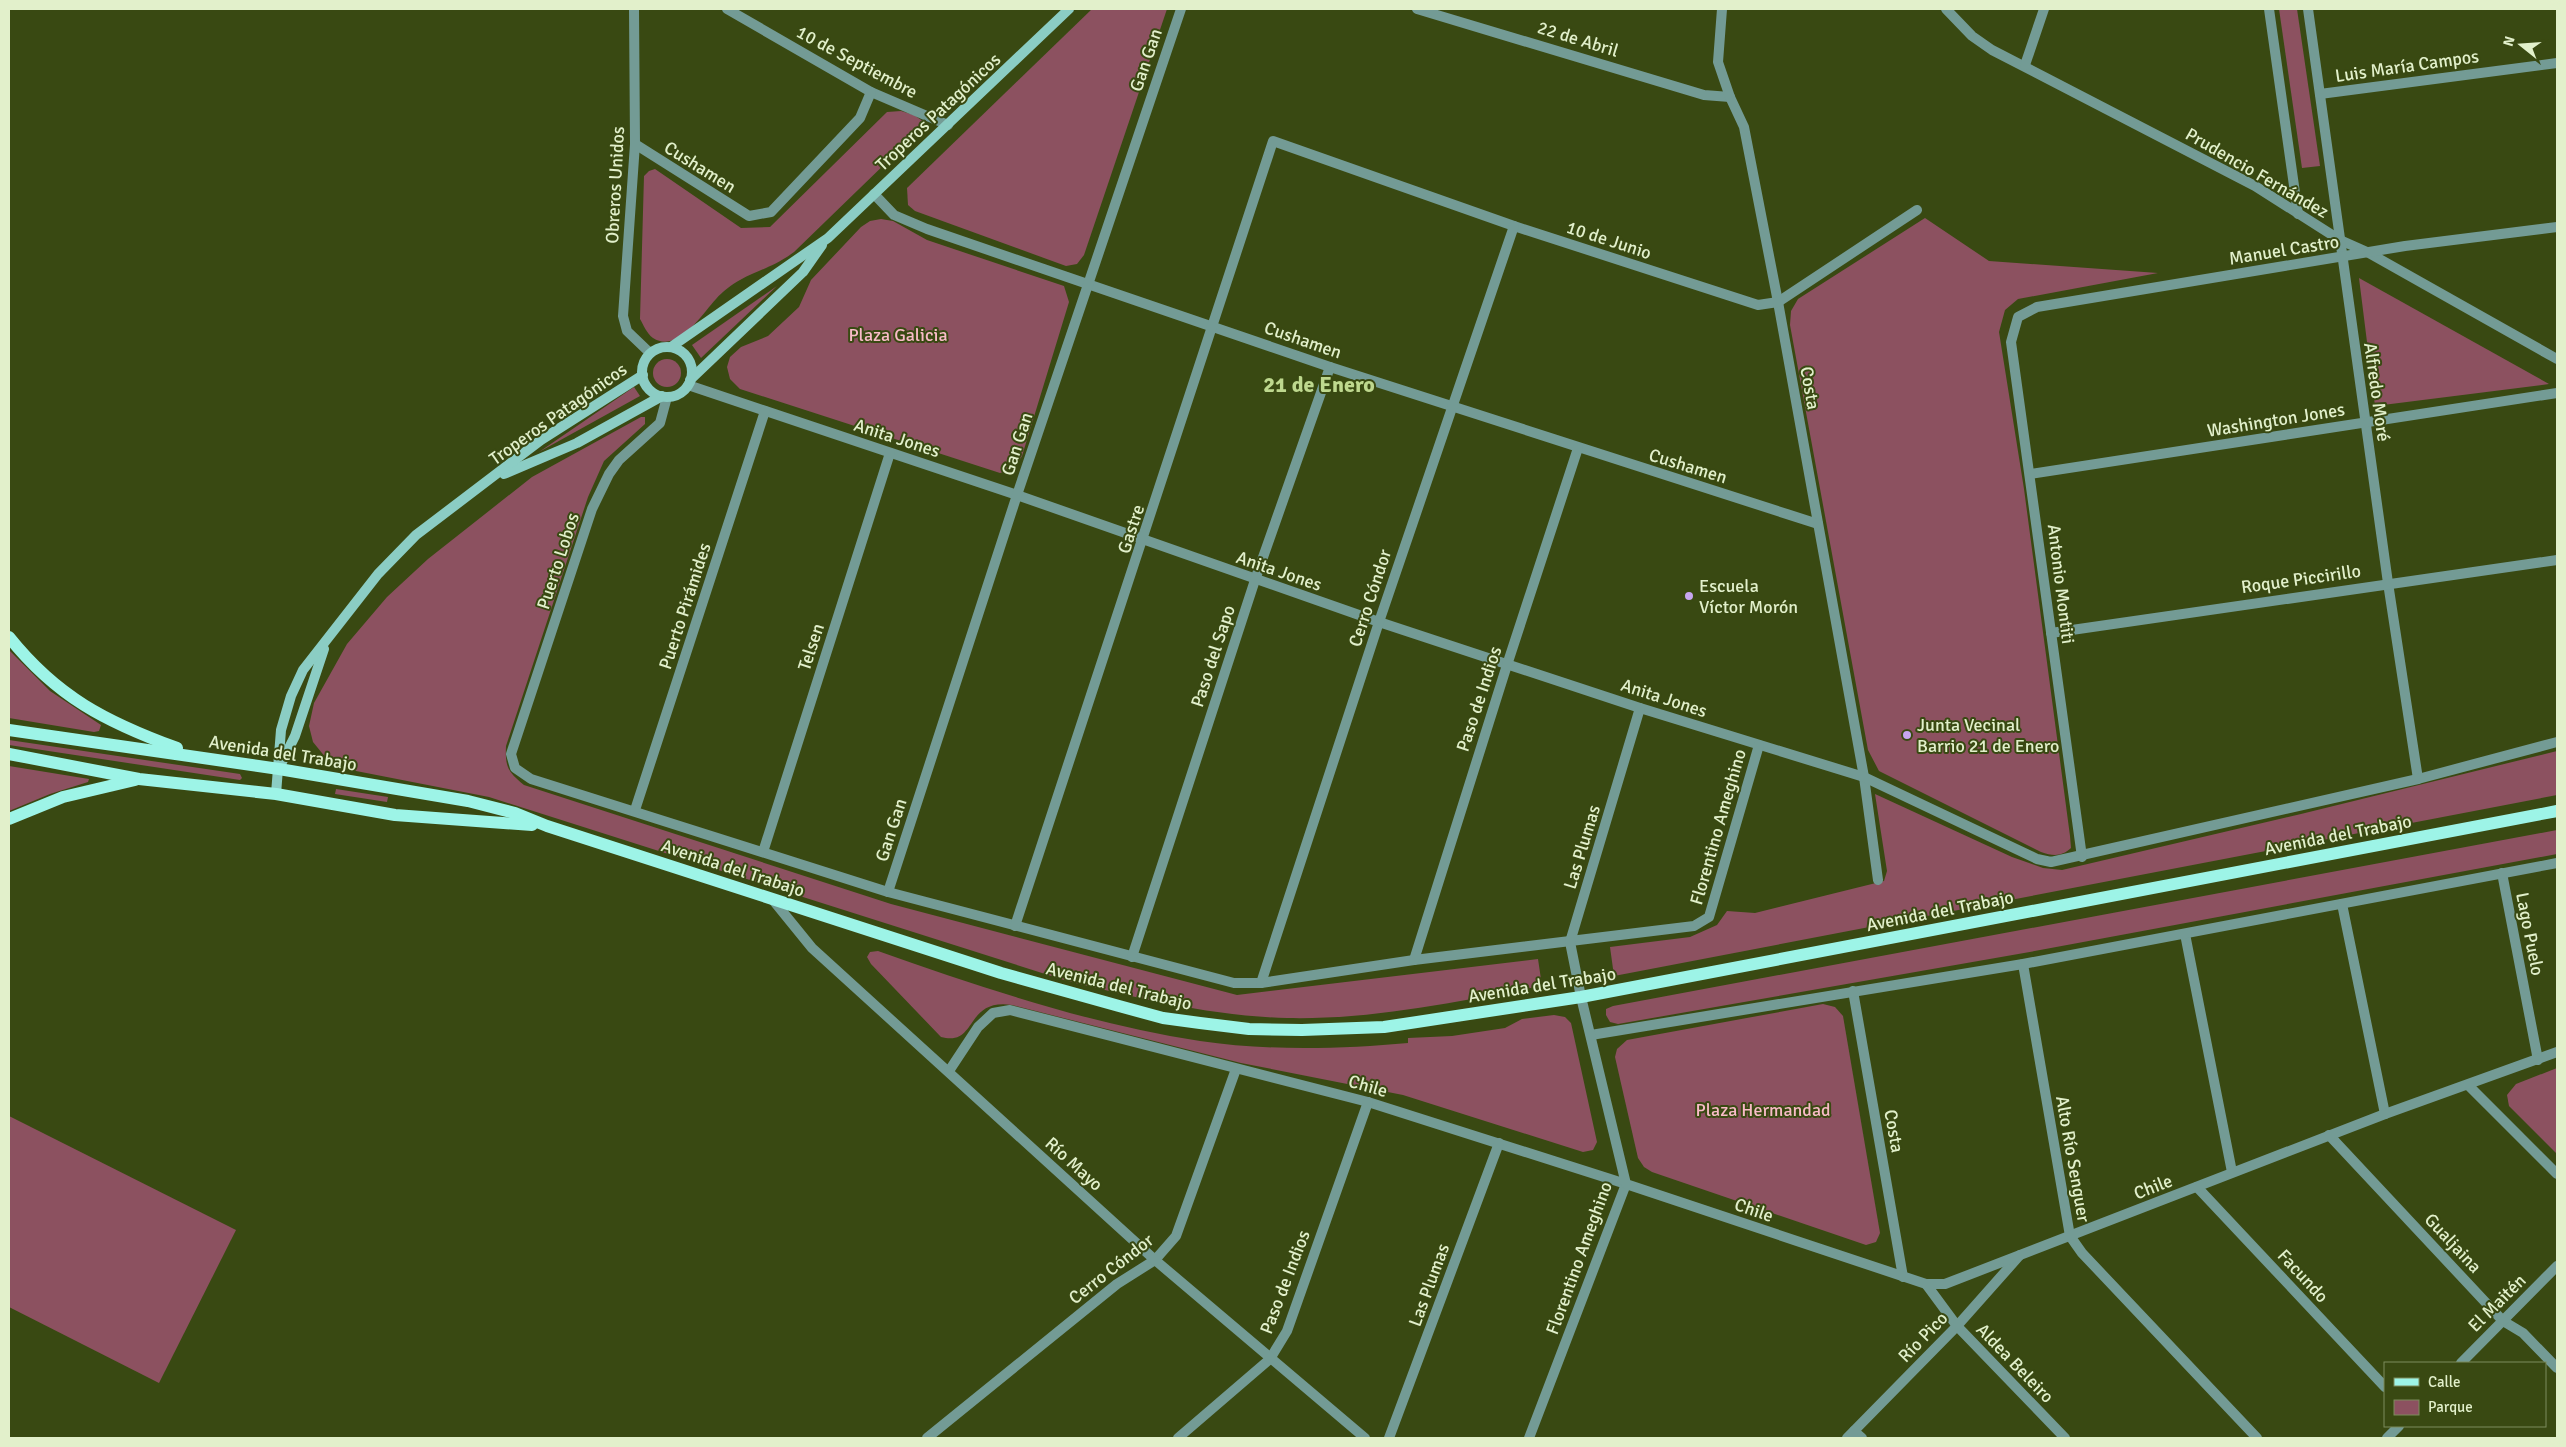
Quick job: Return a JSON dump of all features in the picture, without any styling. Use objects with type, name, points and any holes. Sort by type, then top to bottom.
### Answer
[{"type":"main road","name":"Troperos Patagónicos","points":[[664,396],[648,388],[643,375],[644,364],[650,352],[671,347],[828,238],[948,125],[1065,10]]},
{"type":"main road","name":"Troperos Patagónicos","points":[[491,480],[576,443],[664,396],[678,394],[804,272],[828,238]]},
{"type":"main road","points":[[671,347],[686,356],[690,363],[689,383]]},
{"type":"main road","name":"Troperos Patagónicos","points":[[276,794],[281,730],[291,696],[303,670],[378,574],[416,534],[491,480],[542,440],[643,375]]},
{"type":"main road","name":"Troperos Patagónicos","points":[[279,769],[295,736],[319,659],[334,628]]},
{"type":"main road","points":[[9,637],[32,663],[81,704],[123,728],[200,757]]},
{"type":"main road","name":"Avenida del Trabajo","points":[[9,730],[279,769],[468,801],[515,813],[547,826],[1001,973],[1145,1013],[1200,1023],[1249,1029],[1302,1030],[1384,1027],[1581,997],[2557,811]]},
{"type":"main road","name":"Avenida del Trabajo","points":[[9,754],[139,779],[276,794],[395,815],[492,820],[547,826]]},
{"type":"main road","points":[[9,819],[63,798],[139,779]]},
{"type":"street","name":"Obreros Unidos","points":[[634,9],[635,144],[623,316],[627,331],[650,352]]},
{"type":"street","name":"10 de Septiembre","points":[[726,9],[871,92],[948,125]]},
{"type":"street","name":"Gan Gan","points":[[888,892],[1087,284],[1181,9]]},
{"type":"street","name":"22 de Abril","points":[[1417,9],[1704,95],[1730,97]]},
{"type":"street","name":"Costa","points":[[1722,9],[1718,62],[1730,97],[1744,127],[1778,302],[1864,777],[1878,880]]},
{"type":"street","name":"Prudencio Fernández","points":[[1946,9],[1972,36],[1992,50],[2025,65],[2255,186],[2340,240],[2367,252],[2557,359]]},
{"type":"street","points":[[2025,65],[2044,9]]},
{"type":"street","points":[[2269,9],[2298,214]]},
{"type":"street","name":"Alfredo Moré","points":[[2308,9],[2365,422],[2418,779]]},
{"type":"street","name":"Luis María Campos","points":[[2320,94],[2557,63]]},
{"type":"street","name":"Cushamen","points":[[635,144],[749,216],[771,212],[860,118],[871,92]]},
{"type":"street","name":"10 de Junio","points":[[1274,140],[1514,226],[1758,305],[1778,302],[1917,210]]},
{"type":"street","name":"Gastre","points":[[1016,926],[1274,140]]},
{"type":"street","name":"Cushamen","points":[[874,194],[894,215],[1087,284],[1330,367],[1818,524]]},
{"type":"street","name":"Cerro Cóndor","points":[[1261,983],[1451,406],[1514,226]]},
{"type":"street","name":"Manuel Castro","points":[[2018,317],[2037,307],[2367,252],[2557,227]]},
{"type":"street","name":"Antonio Montiti","points":[[2018,317],[2011,342],[2082,857]]},
{"type":"street","name":"Paso del Sapo","points":[[1132,957],[1255,580],[1330,367]]},
{"type":"street","name":"Anita Jones","points":[[689,383],[1255,580],[1507,665],[1864,777]]},
{"type":"street","name":"Washington Jones","points":[[2030,474],[2557,393]]},
{"type":"street","name":"Puerto Lobos","points":[[511,754],[592,508],[609,474],[620,460],[660,423],[664,396]]},
{"type":"street","name":"Puerto Pirámides","points":[[635,810],[765,411]]},
{"type":"street","name":"Paso de Indios","points":[[1414,960],[1578,448]]},
{"type":"street","name":"Telsen","points":[[763,852],[890,453]]},
{"type":"street","name":"Roque Piccirillo","points":[[2051,633],[2557,560]]},
{"type":"street","name":"Las Plumas","points":[[1581,997],[1570,942],[1640,708]]},
{"type":"street","name":"Avenida del Trabajo","points":[[1864,777],[2038,860],[2051,862],[2082,857],[2418,779],[2557,742]]},
{"type":"street","name":"Florentino Ameghino","points":[[1709,917],[1759,745]]},
{"type":"street","name":"Avenida del Trabajo","points":[[511,754],[515,768],[531,779],[635,810],[888,892],[1234,983],[1261,983],[1414,960],[1694,926],[1709,917]]},
{"type":"street","points":[[1590,1035],[2022,964],[2557,863]]},
{"type":"street","name":"Lago Puelo","points":[[2502,873],[2538,1060]]},
{"type":"street","name":"Río Mayo","points":[[773,900],[812,948],[1155,1260],[1365,1438]]},
{"type":"street","points":[[2342,904],[2385,1114]]},
{"type":"street","points":[[2185,934],[2232,1172]]},
{"type":"street","name":"Alto Río Senguer","points":[[2022,964],[2070,1236],[2082,1253],[2257,1438]]},
{"type":"street","name":"Costa","points":[[1854,991],[1903,1277]]},
{"type":"street","name":"Florentino Ameghino","points":[[1529,1438],[1626,1184],[1581,997]]},
{"type":"street","name":"Chile","points":[[949,1071],[978,1027],[993,1013],[1010,1010],[1368,1102],[1626,1184],[1903,1277],[1926,1284],[1945,1284],[2329,1135],[2557,1052]]},
{"type":"street","name":"Cerro Cóndor","points":[[927,1438],[1117,1284],[1155,1260],[1176,1236],[1236,1069]]},
{"type":"street","points":[[2468,1085],[2557,1174]]},
{"type":"street","name":"Paso de Indios","points":[[1178,1438],[1270,1359],[1287,1331],[1368,1102]]},
{"type":"street","name":"Gualjaina","points":[[2329,1135],[2503,1321],[2523,1333],[2557,1368]]},
{"type":"street","name":"Las Plumas","points":[[1389,1438],[1499,1143]]},
{"type":"street","name":"Facundo","points":[[2197,1187],[2384,1386]]},
{"type":"street","name":"Río Pico","points":[[1854,1436],[1957,1326],[2020,1255]]},
{"type":"street","name":"El Maitén","points":[[2462,1362],[2557,1266]]},
{"type":"street","name":"Aldea Beleiro","points":[[1926,1284],[1957,1326],[2065,1438]]},
{"type":"street","points":[[2387,1438],[2398,1427]]},
{"type":"green space","points":[[1092,9],[1167,9],[1084,255],[1077,264],[1066,266],[915,211],[908,205],[907,188]]},
{"type":"green space","points":[[2279,9],[2297,9],[2320,166],[2302,168]]},
{"type":"green space","points":[[901,111],[914,115],[924,122],[924,126],[794,252],[730,286],[718,296],[697,322],[680,337],[662,342],[649,334],[640,319],[644,176],[649,171],[655,169],[741,228],[770,227],[887,112]]},
{"type":"green space","points":[[1925,218],[1989,261],[2158,273],[2018,299],[2005,310],[1999,332],[2024,489],[2070,836],[2071,848],[2060,854],[2053,855],[2041,852],[1879,771],[1868,750],[1790,325],[1791,311],[1798,299]]},
{"type":"green space","name":"Plaza Galicia","points":[[881,219],[893,221],[927,240],[1064,286],[1069,302],[1022,456],[1016,465],[1007,471],[1000,473],[740,389],[730,379],[727,367],[730,357],[741,347],[768,336],[799,307],[811,280],[861,227],[870,221]]},
{"type":"green space","points":[[2359,278],[2549,384],[2375,406]]},
{"type":"green space","points":[[777,286],[701,358],[692,345]]},
{"type":"green space","points":[[667,359],[677,363],[681,373],[677,383],[667,387],[657,383],[653,373],[657,363]]},
{"type":"green space","points":[[634,387],[640,396],[539,452]]},
{"type":"green space","points":[[641,417],[645,417],[645,424],[604,461],[588,497],[506,746],[506,759],[509,769],[524,785],[891,904],[1237,995],[1538,959],[1542,986],[1383,1013],[1319,1018],[1259,1017],[1174,1005],[1064,980],[489,797],[351,770],[326,758],[313,742],[309,726],[314,703],[347,644],[387,597],[428,559],[532,477]]},
{"type":"green space","points":[[9,650],[50,691],[101,725],[99,731],[94,732],[9,718]]},
{"type":"green space","points":[[9,740],[240,774],[242,778],[240,780],[9,745]]},
{"type":"green space","points":[[2557,751],[2557,795],[1614,976],[1610,947],[1690,937],[1717,925],[1727,911],[1755,913],[1884,881],[1887,871],[1875,794],[2012,857],[2043,868],[2062,870]]},
{"type":"green space","points":[[9,766],[89,779],[88,782],[50,794],[9,811]]},
{"type":"green space","points":[[336,789],[388,797],[387,802],[335,794]]},
{"type":"green space","points":[[2557,830],[2557,854],[2024,953],[1618,1024],[1610,1022],[1606,1015],[1606,1009],[1613,1006]]},
{"type":"green space","points":[[878,951],[1037,1004],[1077,1015],[1159,1034],[1225,1044],[1277,1048],[1331,1048],[1383,1045],[1408,1043],[1408,1038],[1452,1036],[1505,1028],[1522,1019],[1554,1015],[1565,1017],[1571,1023],[1597,1142],[1593,1150],[1583,1152],[1403,1095],[1241,1063],[1012,1005],[997,1005],[986,1008],[961,1035],[953,1038],[941,1037],[871,964],[867,957],[870,952]]},
{"type":"green space","name":"Plaza Hermandad","points":[[1823,1004],[1835,1007],[1843,1016],[1880,1233],[1876,1242],[1866,1245],[1652,1172],[1644,1167],[1638,1158],[1615,1057],[1617,1049],[1627,1040]]},
{"type":"green space","points":[[2557,1068],[2557,1154],[2509,1106],[2507,1095],[2516,1084]]},
{"type":"green space","points":[[9,1116],[236,1230],[159,1383],[9,1307]]},
{"type":"place","name":"Escuela Víctor Morón","points":[[1689,596]]},
{"type":"place","name":"Junta Vecinal Barrio 21 de Enero","points":[[1907,735]]},
{"type":"district","name":"21 de Enero","points":[[1319,384]]}]
